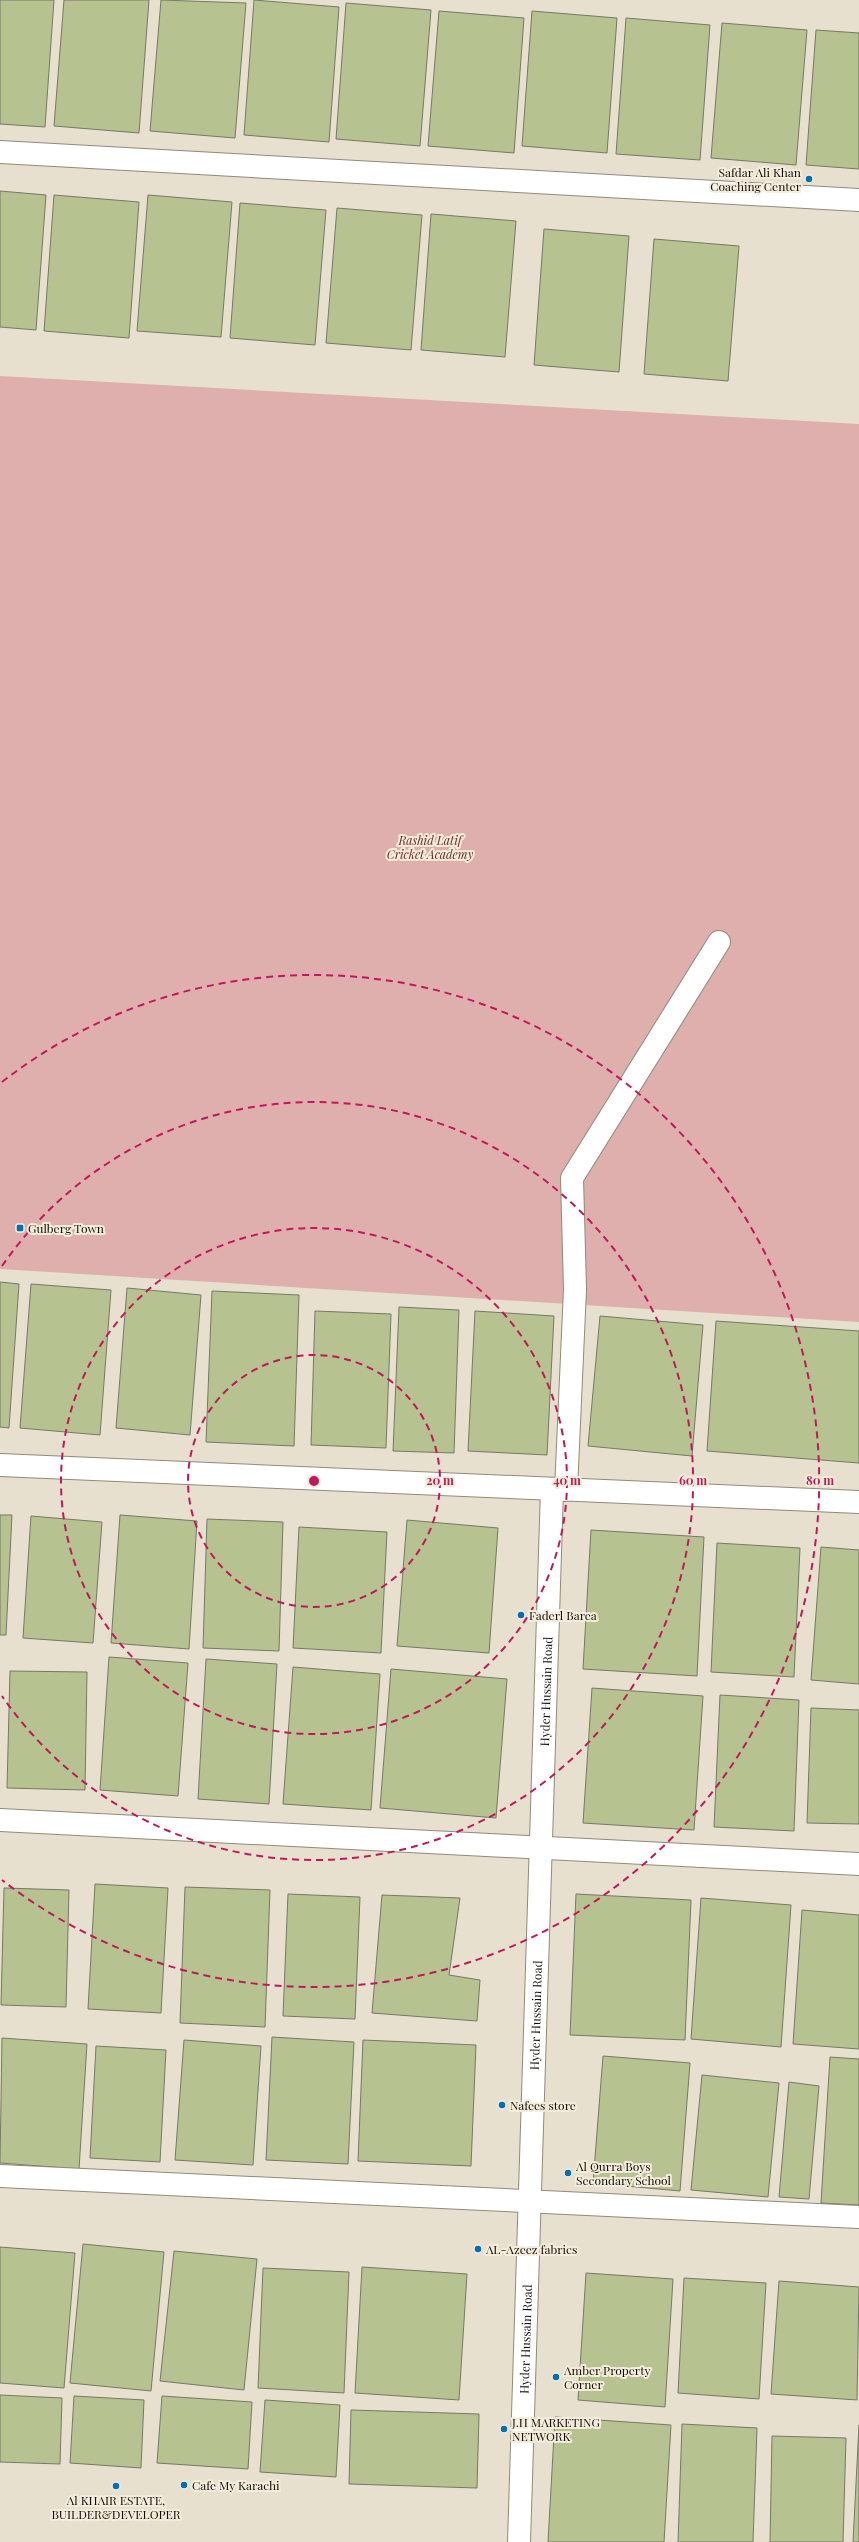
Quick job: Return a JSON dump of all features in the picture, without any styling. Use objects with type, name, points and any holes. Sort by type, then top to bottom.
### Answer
[{"type":"street","points":[[0,152],[859,200]]},
{"type":"street","name":"Hyder Hussain Road","points":[[519,2542],[541,1849],[559,1489],[575,1289],[572,1178],[719,942]]},
{"type":"street","points":[[0,1465],[859,1502]]},
{"type":"street","points":[[0,1820],[541,1849],[859,1864]]},
{"type":"street","points":[[0,2176],[859,2217]]},
{"type":"green space","name":"Rashid Latif Cricket Academy","points":[[0,376],[859,424],[859,1322],[0,1269]]},
{"type":"building","points":[[0,0],[54,0],[45,127],[0,124]]},
{"type":"building","points":[[64,0],[149,0],[139,133],[54,126]]},
{"type":"building","points":[[161,0],[246,3],[235,138],[150,131]]},
{"type":"building","points":[[254,0],[339,7],[329,142],[244,135]]},
{"type":"building","points":[[346,3],[431,10],[420,146],[336,139]]},
{"type":"building","points":[[439,11],[524,18],[514,153],[428,146]]},
{"type":"building","points":[[532,11],[617,18],[607,153],[522,146]]},
{"type":"building","points":[[626,18],[710,25],[700,160],[616,154]]},
{"type":"building","points":[[722,23],[807,30],[796,165],[711,158]]},
{"type":"building","points":[[816,30],[859,33],[859,169],[806,165]]},
{"type":"building","points":[[0,191],[46,195],[36,330],[0,327]]},
{"type":"building","points":[[54,195],[139,202],[129,338],[44,331]]},
{"type":"building","points":[[148,195],[232,202],[221,337],[137,331]]},
{"type":"building","points":[[240,203],[326,210],[315,345],[230,338]]},
{"type":"building","points":[[337,208],[422,215],[411,350],[326,343]]},
{"type":"building","points":[[431,214],[516,221],[505,357],[421,350]]},
{"type":"building","points":[[544,229],[629,236],[619,372],[534,365]]},
{"type":"building","points":[[654,239],[739,246],[728,381],[644,374]]},
{"type":"building","points":[[0,1282],[19,1284],[9,1428],[0,1427]]},
{"type":"building","points":[[31,1284],[111,1290],[100,1435],[20,1428]]},
{"type":"building","points":[[127,1288],[201,1295],[190,1435],[116,1428]]},
{"type":"building","points":[[212,1291],[299,1295],[294,1446],[206,1442]]},
{"type":"building","points":[[399,1307],[459,1310],[454,1453],[393,1451]]},
{"type":"building","points":[[315,1311],[391,1314],[386,1448],[311,1445]]},
{"type":"building","points":[[475,1311],[554,1316],[547,1455],[468,1451]]},
{"type":"building","points":[[600,1316],[703,1325],[692,1456],[588,1446]]},
{"type":"building","points":[[716,1321],[859,1331],[859,1463],[707,1451]]},
{"type":"building","points":[[0,1515],[12,1515],[6,1635],[0,1635]]},
{"type":"building","points":[[120,1515],[197,1521],[189,1649],[111,1643]]},
{"type":"building","points":[[31,1516],[102,1522],[93,1643],[23,1638]]},
{"type":"building","points":[[207,1519],[283,1522],[279,1651],[203,1648]]},
{"type":"building","points":[[407,1520],[498,1528],[489,1653],[397,1646]]},
{"type":"building","points":[[299,1527],[387,1532],[381,1653],[293,1648]]},
{"type":"building","points":[[591,1530],[704,1537],[697,1676],[583,1669]]},
{"type":"building","points":[[717,1543],[800,1548],[794,1677],[711,1672]]},
{"type":"building","points":[[821,1547],[859,1550],[859,1684],[811,1680]]},
{"type":"building","points":[[109,1657],[188,1663],[178,1796],[100,1790]]},
{"type":"building","points":[[206,1659],[277,1664],[269,1804],[198,1799]]},
{"type":"building","points":[[293,1667],[380,1674],[371,1810],[283,1804]]},
{"type":"building","points":[[391,1669],[507,1679],[496,1818],[380,1808]]},
{"type":"building","points":[[10,1671],[87,1672],[85,1790],[7,1788]]},
{"type":"building","points":[[592,1688],[703,1696],[694,1830],[583,1823]]},
{"type":"building","points":[[720,1695],[799,1700],[794,1831],[714,1827]]},
{"type":"building","points":[[811,1708],[859,1710],[859,1824],[807,1823]]},
{"type":"building","points":[[95,1884],[168,1888],[161,2013],[88,2009]]},
{"type":"building","points":[[185,1887],[270,1890],[265,2027],[180,2023]]},
{"type":"building","points":[[4,1888],[69,1890],[66,2007],[1,2005]]},
{"type":"building","points":[[288,1894],[360,1897],[355,2019],[283,2016]]},
{"type":"building","points":[[576,1894],[691,1900],[685,2040],[570,2035]]},
{"type":"building","points":[[382,1895],[460,1898],[449,1975],[480,1980],[477,2021],[372,2013]]},
{"type":"building","points":[[701,1898],[791,1905],[781,2047],[691,2039]]},
{"type":"building","points":[[802,1910],[859,1915],[859,2049],[793,2044]]},
{"type":"building","points":[[272,2037],[354,2042],[348,2164],[266,2160]]},
{"type":"building","points":[[2,2038],[87,2044],[79,2169],[0,2163]]},
{"type":"building","points":[[184,2040],[261,2046],[253,2165],[175,2160]]},
{"type":"building","points":[[363,2040],[476,2045],[471,2166],[358,2161]]},
{"type":"building","points":[[96,2046],[166,2050],[160,2162],[90,2158]]},
{"type":"building","points":[[603,2056],[690,2063],[680,2191],[593,2183]]},
{"type":"building","points":[[830,2057],[859,2059],[859,2205],[821,2203]]},
{"type":"building","points":[[702,2075],[779,2083],[768,2197],[691,2190]]},
{"type":"building","points":[[789,2082],[819,2086],[809,2199],[779,2197]]},
{"type":"building","points":[[83,2244],[164,2252],[151,2391],[70,2383]]},
{"type":"building","points":[[0,2247],[75,2253],[64,2388],[0,2383]]},
{"type":"building","points":[[174,2251],[257,2259],[244,2390],[160,2381]]},
{"type":"building","points":[[362,2267],[467,2274],[459,2400],[355,2393]]},
{"type":"building","points":[[263,2268],[349,2272],[344,2393],[258,2388]]},
{"type":"building","points":[[586,2273],[673,2279],[665,2407],[578,2400]]},
{"type":"building","points":[[684,2278],[766,2283],[759,2399],[678,2393]]},
{"type":"building","points":[[779,2281],[859,2287],[857,2400],[771,2394]]},
{"type":"building","points":[[0,2395],[62,2398],[60,2464],[0,2462]]},
{"type":"building","points":[[74,2396],[144,2400],[141,2468],[70,2463]]},
{"type":"building","points":[[162,2396],[252,2402],[248,2469],[157,2463]]},
{"type":"building","points":[[265,2400],[340,2405],[336,2477],[260,2472]]},
{"type":"building","points":[[351,2410],[479,2414],[477,2488],[349,2484]]},
{"type":"building","points":[[555,2417],[671,2425],[664,2542],[548,2542]]},
{"type":"building","points":[[682,2424],[757,2428],[753,2542],[678,2542]]},
{"type":"building","points":[[859,2425],[859,2542],[853,2542]]},
{"type":"building","points":[[772,2436],[846,2438],[843,2542],[770,2542]]},
{"type":"place","name":"Safdar Ali Khan Coaching Center","points":[[809,179]]},
{"type":"place","name":"Gulberg Town","points":[[20,1228]]},
{"type":"place","name":"Faderl Barea","points":[[521,1615]]},
{"type":"place","name":"Nafees store","points":[[502,2105]]},
{"type":"place","name":"Al Qurra Boys Secondary School","points":[[568,2173]]},
{"type":"place","name":"AL-Azeez fabrics","points":[[478,2249]]},
{"type":"place","name":"Amber Property Corner","points":[[556,2377]]},
{"type":"place","name":"J.H MARKETING NETWORK","points":[[504,2429]]},
{"type":"place","name":"Cafe My Karachi","points":[[184,2485]]},
{"type":"place","name":"Al KHAIR ESTATE, BUILDER&DEVELOPER","points":[[116,2486]]}]
